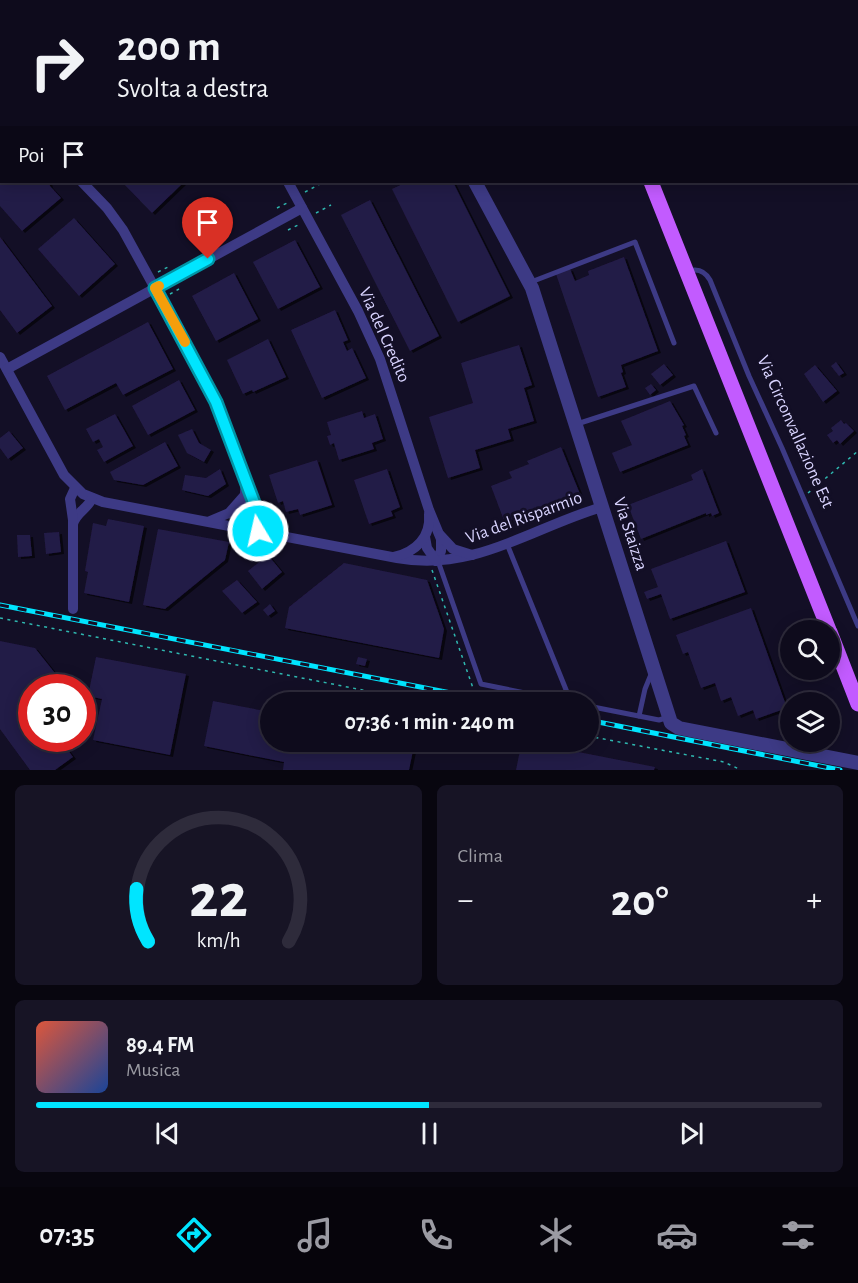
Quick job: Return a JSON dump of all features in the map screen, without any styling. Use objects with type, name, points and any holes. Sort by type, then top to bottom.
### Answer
[{"type":"main road","points":[[651,183],[825,620]]},
{"type":"main road","points":[[840,659],[858,704]]},
{"type":"street","points":[[83,183],[120,226],[210,390],[256,508],[255,531]]},
{"type":"street","name":"Via del Credito","points":[[289,183],[370,336],[390,389],[429,510],[440,535]]},
{"type":"street","name":"Via Staizza","points":[[476,183],[530,283],[669,717]]},
{"type":"street","points":[[7,369],[302,208]]},
{"type":"street","points":[[0,357],[61,471],[75,488],[70,497],[73,525],[73,609]]},
{"type":"street","points":[[244,481],[244,515],[255,531]]},
{"type":"street","name":"Via del Risparmio","points":[[75,488],[103,502],[435,564],[475,555],[602,507]]},
{"type":"street","points":[[204,521],[226,515],[244,496]]},
{"type":"street","points":[[73,525],[77,514],[88,505],[92,498]]},
{"type":"street","name":"Via del Credito","points":[[425,537],[430,522],[429,510]]},
{"type":"street","points":[[440,535],[457,550],[475,555]]},
{"type":"street","points":[[435,564],[442,549],[440,535]]},
{"type":"street","points":[[425,537],[427,548],[435,564]]},
{"type":"street","points":[[391,557],[413,550],[425,537]]},
{"type":"street","points":[[669,717],[672,725],[679,728],[858,763]]},
{"type":"lane","points":[[530,283],[634,242],[674,343]]},
{"type":"lane","name":"Via Circonvallazione Est","points":[[686,271],[699,270],[709,278],[749,376],[858,626]]},
{"type":"lane","points":[[576,425],[694,386],[716,433]]},
{"type":"lane","points":[[507,544],[566,692]]},
{"type":"lane","points":[[435,564],[481,684],[521,692]]},
{"type":"lane","points":[[639,716],[645,689],[653,670]]},
{"type":"lane","points":[[599,708],[659,720],[669,717]]},
{"type":"path","points":[[304,193],[320,184]]},
{"type":"path","points":[[277,208],[290,202]]},
{"type":"path","points":[[316,214],[331,205]]},
{"type":"path","points":[[288,230],[301,223]]},
{"type":"path","points":[[155,274],[168,267]]},
{"type":"path","points":[[167,296],[179,289]]},
{"type":"path","points":[[800,491],[806,494],[812,491],[858,451]]},
{"type":"path","points":[[435,564],[458,645]]},
{"type":"path","points":[[0,618],[373,692]]},
{"type":"path","points":[[599,738],[724,762],[741,770]]},
{"type":"building","points":[[0,183],[49,183],[61,198],[22,231],[0,206]]},
{"type":"building","points":[[123,183],[183,183],[152,213]]},
{"type":"building","points":[[405,183],[454,183],[510,296],[458,322],[392,189]]},
{"type":"building","points":[[370,200],[439,336],[410,351],[341,215]]},
{"type":"building","points":[[74,218],[115,264],[79,296],[38,249]]},
{"type":"building","points":[[0,237],[52,306],[17,333],[0,310]]},
{"type":"building","points":[[295,240],[320,287],[278,309],[253,262]]},
{"type":"building","points":[[624,257],[658,351],[621,365],[626,387],[598,397],[556,274],[570,269],[575,281],[589,275],[588,271]]},
{"type":"building","points":[[234,273],[258,319],[216,341],[192,296]]},
{"type":"building","points":[[335,310],[348,340],[343,342],[347,351],[352,348],[366,378],[322,398],[291,330]]},
{"type":"building","points":[[148,322],[173,369],[123,395],[116,383],[65,410],[47,376]]},
{"type":"building","points":[[268,339],[286,377],[253,392],[252,390],[243,394],[227,360]]},
{"type":"building","points":[[519,345],[532,385],[524,388],[534,421],[508,429],[511,439],[475,450],[480,468],[448,478],[429,417],[473,403],[461,363]]},
{"type":"building","points":[[836,362],[844,373],[839,376],[831,366]]},
{"type":"building","points":[[664,364],[673,375],[660,385],[651,374]]},
{"type":"building","points":[[815,365],[837,391],[823,402],[804,374]]},
{"type":"building","points":[[179,380],[195,410],[148,435],[132,406]]},
{"type":"building","points":[[651,384],[656,390],[650,395],[645,388]]},
{"type":"building","points":[[670,401],[684,425],[682,426],[686,435],[684,436],[688,445],[620,472],[612,453],[632,445],[621,421]]},
{"type":"building","points":[[362,411],[364,418],[375,414],[383,439],[372,443],[374,449],[339,460],[334,443],[330,445],[327,436],[331,435],[327,422]]},
{"type":"building","points":[[115,414],[133,446],[104,462],[97,450],[103,447],[99,439],[93,442],[86,429]]},
{"type":"building","points":[[841,420],[854,431],[840,444],[837,440],[833,443],[827,435],[833,431],[831,428]]},
{"type":"building","points":[[192,429],[199,443],[211,450],[204,462],[187,453],[178,435]]},
{"type":"building","points":[[9,431],[23,448],[8,459],[0,448],[0,438]]},
{"type":"building","points":[[165,442],[178,466],[143,485],[114,480],[110,472]]},
{"type":"building","points":[[561,447],[580,494],[505,523],[491,486],[512,478],[509,472],[529,464],[527,461]]},
{"type":"building","points":[[317,460],[332,505],[300,515],[298,509],[286,512],[283,501],[278,503],[269,475]]},
{"type":"building","points":[[220,469],[226,484],[208,496],[182,490],[185,475],[206,478]]},
{"type":"building","points":[[387,469],[400,507],[391,511],[393,516],[369,524],[354,480]]},
{"type":"building","points":[[702,469],[719,513],[712,516],[711,513],[706,515],[706,513],[641,539],[628,505],[693,480],[691,475]]},
{"type":"building","points":[[108,519],[144,526],[129,602],[84,593],[88,572],[85,571],[93,523],[106,526]]},
{"type":"building","points":[[158,529],[229,542],[225,560],[165,609],[143,605]]},
{"type":"building","points":[[59,532],[61,552],[46,554],[44,533]]},
{"type":"building","points":[[17,535],[30,535],[32,556],[18,557]]},
{"type":"building","points":[[726,541],[745,592],[670,619],[661,594],[647,599],[644,592],[658,587],[651,569]]},
{"type":"building","points":[[268,555],[282,572],[262,589],[248,571]]},
{"type":"building","points":[[344,563],[427,580],[444,629],[439,658],[285,628],[289,607]]},
{"type":"building","points":[[237,580],[257,602],[242,613],[222,591]]},
{"type":"building","points":[[270,604],[275,611],[268,616],[263,610]]},
{"type":"building","points":[[751,608],[781,692],[780,710],[756,719],[753,710],[738,716],[731,697],[721,701],[715,683],[701,688],[688,652],[683,654],[676,635]]},
{"type":"building","points":[[0,641],[35,648],[56,674],[18,674],[18,752],[69,752],[73,757],[55,770],[30,770],[0,729]]},
{"type":"building","points":[[96,657],[186,674],[170,755],[96,741],[96,726],[102,699],[96,698],[96,674],[93,674]]},
{"type":"building","points":[[358,657],[367,659],[365,666],[356,664]]},
{"type":"building","points":[[213,701],[260,710],[260,752],[413,752],[409,770],[283,770],[284,762],[204,746]]},
{"type":"building","points":[[520,752],[578,752],[655,767],[654,770],[516,770]]},
{"type":"railway","points":[[0,605],[446,692]]},
{"type":"railway","points":[[599,722],[840,770]]},
{"type":"slow traffic","points":[[159,286],[155,288],[185,342]]},
{"type":"route","points":[[208,259],[155,288],[216,402],[256,508],[258,531]]}]
